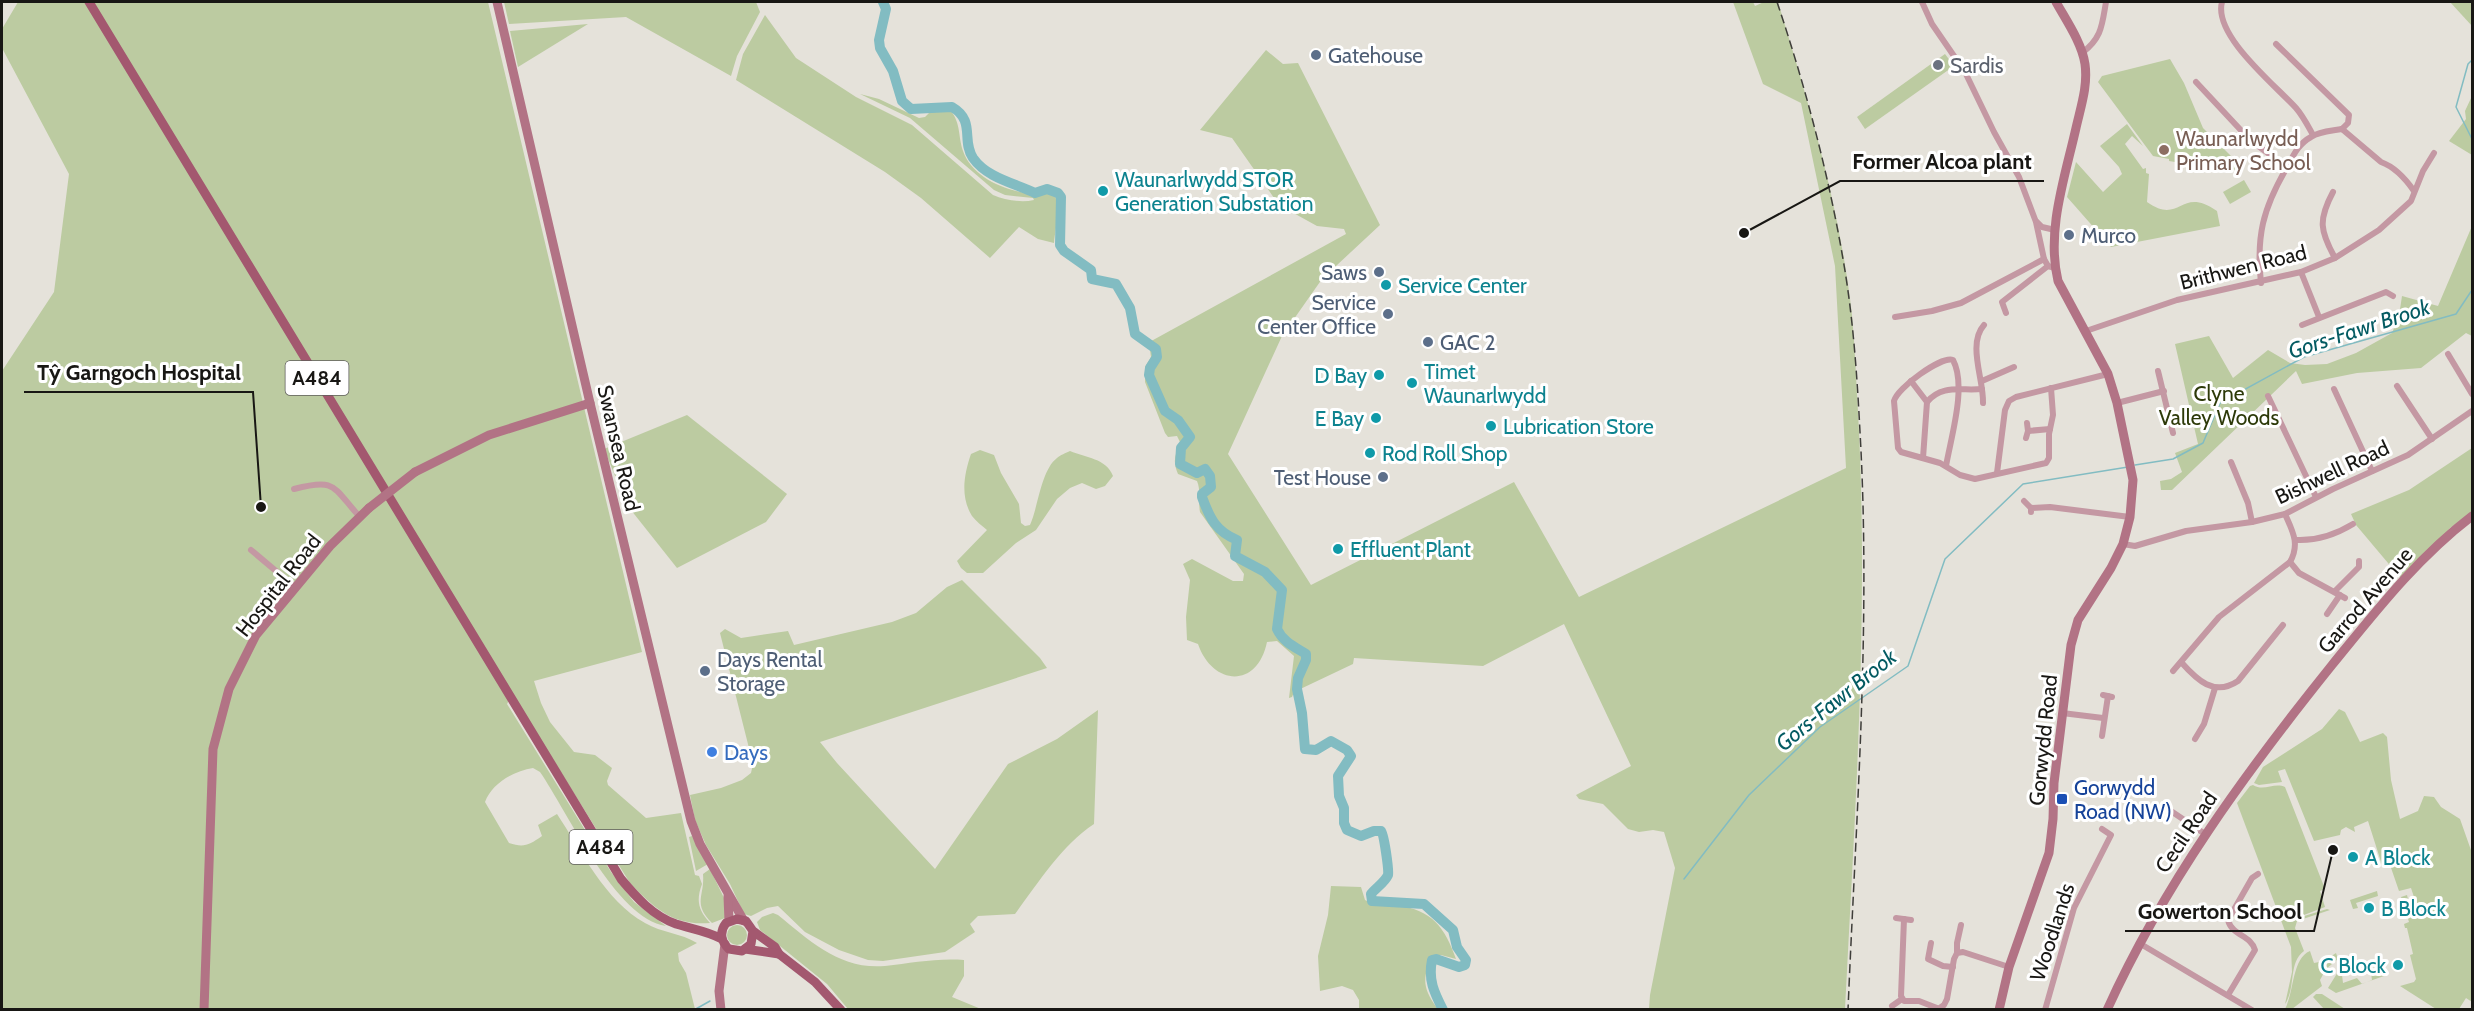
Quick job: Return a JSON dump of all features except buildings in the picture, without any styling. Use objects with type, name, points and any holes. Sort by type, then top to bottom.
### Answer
[{"type":"main road","name":"A484","points":[[89,2],[621,879],[654,912],[674,923],[701,929],[723,941],[729,949],[779,954]]},
{"type":"main road","name":"Swansea Road","points":[[497,2],[590,403],[691,821],[700,844],[744,921]]},
{"type":"main road","points":[[2056,2],[2082,53],[2085,63],[2086,87],[2055,230],[2051,267],[2108,374],[2117,403]]},
{"type":"main road","name":"Hospital Road","points":[[204,1010],[213,749],[229,689],[256,635],[358,516],[415,472],[489,435],[590,403]]},
{"type":"main road","name":"Gorwydd Road","points":[[1999,1010],[2009,967],[2049,852],[2071,645],[2079,620],[2111,568],[2122,544],[2130,517],[2133,480],[2117,403]]},
{"type":"main road","name":"Garrod Avenue","points":[[2314,687],[2398,584],[2472,516]]},
{"type":"main road","name":"Cecil Road","points":[[2107,1010],[2159,906],[2205,834],[2314,687]]},
{"type":"main road","name":"Swansea Road","points":[[726,924],[728,894]]},
{"type":"main road","name":"A484","points":[[701,929],[726,924],[737,919],[744,921],[749,924],[753,932],[775,947],[779,954],[815,982],[841,1010]]},
{"type":"main road","points":[[721,1010],[719,991],[724,965],[723,941],[726,924]]},
{"type":"main road","points":[[724,965],[753,940],[753,932]]},
{"type":"street","points":[[1922,2],[1932,24],[1976,92],[1994,132],[2019,177],[2036,222],[2044,259],[2051,267],[2002,302],[2006,313]]},
{"type":"street","points":[[2082,53],[2094,44],[2101,32],[2106,2]]},
{"type":"street","points":[[2222,2],[2220,10],[2226,31],[2260,71],[2298,110],[2313,135]]},
{"type":"street","points":[[2261,283],[2258,258],[2264,215],[2271,194],[2294,152],[2313,135],[2342,129],[2348,123],[2349,115],[2276,44]]},
{"type":"street","points":[[2196,82],[2250,140],[2287,166]]},
{"type":"street","points":[[2342,129],[2381,162],[2406,179],[2414,191]]},
{"type":"street","name":"Brithwen Road","points":[[2086,331],[2177,300],[2261,283],[2301,272],[2335,258],[2353,248],[2399,214],[2411,201],[2434,153]]},
{"type":"street","points":[[2333,192],[2321,220],[2322,232],[2335,258]]},
{"type":"street","points":[[2036,222],[2042,227],[2055,230]]},
{"type":"street","points":[[1895,317],[1932,311],[1961,303],[2044,259]]},
{"type":"street","points":[[2301,272],[2319,317]]},
{"type":"street","points":[[2302,325],[2387,289],[2393,296]]},
{"type":"street","points":[[1983,403],[1982,381],[1977,358],[1978,334],[1984,325]]},
{"type":"street","points":[[2448,354],[2472,394]]},
{"type":"street","points":[[1946,466],[1958,389],[1953,360],[1948,358],[1911,381],[1899,390],[1894,401],[1898,447],[1901,452],[1946,466],[1967,478],[1975,479],[2046,463],[2049,458],[2053,416],[2051,388]]},
{"type":"street","points":[[1982,381],[2014,367]]},
{"type":"street","points":[[2158,371],[2175,429]]},
{"type":"street","points":[[1997,473],[2005,410],[2009,401],[2016,397],[2108,374]]},
{"type":"street","points":[[1911,381],[1927,402],[1923,458]]},
{"type":"street","points":[[2397,386],[2432,439]]},
{"type":"street","points":[[1927,402],[1946,388],[1982,389]]},
{"type":"street","points":[[2334,389],[2372,471]]},
{"type":"street","points":[[2117,403],[2164,391]]},
{"type":"street","points":[[2268,397],[2316,497]]},
{"type":"street","name":"Bishwell Road","points":[[2122,544],[2135,546],[2186,531],[2252,522],[2286,514],[2316,497],[2408,455],[2472,411]]},
{"type":"street","points":[[2025,438],[2028,427],[2050,429]]},
{"type":"street","points":[[2231,462],[2248,503],[2252,522]]},
{"type":"street","points":[[294,489],[322,483],[332,486],[358,516]]},
{"type":"street","points":[[2024,501],[2031,510],[2050,507],[2130,517]]},
{"type":"street","points":[[2173,671],[2219,616],[2290,562],[2296,552],[2296,540],[2286,514]]},
{"type":"street","points":[[2296,540],[2309,541],[2323,538],[2353,524]]},
{"type":"street","points":[[251,550],[295,587]]},
{"type":"street","points":[[2290,562],[2298,573],[2340,594]]},
{"type":"street","points":[[2326,614],[2360,565]]},
{"type":"street","points":[[2181,662],[2190,672],[2215,688],[2229,688],[2238,681],[2260,648],[2283,625]]},
{"type":"street","points":[[2195,735],[2215,688]]},
{"type":"street","points":[[2102,737],[2108,696]]},
{"type":"street","points":[[2062,713],[2103,718]]},
{"type":"street","points":[[2165,807],[2205,834]]},
{"type":"street","name":"Woodlands","points":[[2045,1010],[2074,908],[2115,828]]},
{"type":"street","points":[[2102,829],[2111,835]]},
{"type":"street","points":[[2228,995],[2254,950],[2250,940],[2233,931],[2228,920],[2252,878],[2258,874]]},
{"type":"street","points":[[1896,918],[1908,920],[1902,999]]},
{"type":"street","points":[[1892,1006],[1902,999],[1918,1001],[1937,1009],[1944,1005],[1957,953],[1961,925]]},
{"type":"street","points":[[1931,943],[1928,958],[1943,966],[1953,966]]},
{"type":"street","points":[[2139,944],[2252,1010]]},
{"type":"street","points":[[1957,953],[1963,952],[2009,967]]},
{"type":"green space","points":[[18,2],[488,2],[642,652],[534,681],[550,722],[574,752],[595,755],[612,768],[607,781],[608,785],[646,818],[681,813],[695,875],[699,876],[702,884],[699,905],[710,923],[685,922],[665,914],[630,883],[512,694],[507,704],[611,872],[634,902],[666,926],[647,919],[611,884],[594,861],[540,772],[533,768],[511,775],[493,789],[485,802],[509,843],[519,845],[530,843],[542,836],[538,825],[557,814],[595,874],[618,902],[645,923],[697,943],[678,953],[679,961],[686,973],[695,1009],[2,1010],[2,371],[54,292],[69,174],[2,48],[2,29]]},
{"type":"green space","points":[[504,2],[756,2],[760,12],[737,56],[731,76],[626,17],[509,24]]},
{"type":"green space","points":[[1733,2],[1753,2],[1755,6],[1764,2],[1778,2],[1822,157],[1840,235],[1852,315],[1858,412],[1862,561],[1859,711],[1845,1009],[1649,1009],[1675,868],[1664,832],[1653,830],[1639,832],[1628,829],[1603,804],[1579,799],[1576,795],[1631,766],[1564,624],[1483,666],[1354,658],[1353,664],[1294,692],[1289,698],[1294,656],[1277,641],[1267,642],[1262,658],[1244,675],[1223,674],[1213,668],[1198,644],[1187,640],[1186,617],[1190,580],[1183,564],[1192,559],[1233,581],[1243,581],[1244,574],[1200,512],[1197,481],[1178,474],[1175,459],[1181,444],[1177,436],[1168,437],[1165,433],[1145,382],[1145,367],[1151,357],[1150,350],[1144,345],[1346,234],[1344,229],[1317,226],[1279,205],[1232,138],[1200,130],[1266,50],[1283,64],[1298,63],[1380,225],[1322,279],[1282,336],[1228,454],[1311,585],[1514,482],[1579,597],[1846,468],[1835,266],[1801,103],[1763,84]]},
{"type":"green space","points":[[2450,2],[2472,2],[2472,26]]},
{"type":"green space","points":[[765,15],[796,58],[856,97],[912,125],[993,195],[1013,200],[1034,200],[1033,198],[1005,195],[994,190],[910,118],[860,94],[879,99],[919,118],[925,117],[935,107],[951,111],[958,125],[963,151],[977,172],[1000,186],[1014,190],[1027,193],[1052,193],[1058,209],[1054,243],[1038,239],[1019,227],[990,258],[921,198],[885,172],[736,80],[743,54]]},
{"type":"green space","points":[[588,24],[518,67],[510,31]]},
{"type":"green space","points":[[1945,54],[1954,66],[1865,129],[1857,117]]},
{"type":"green space","points":[[2170,59],[2184,83],[2203,128],[2238,163],[2241,168],[2238,170],[2187,163],[2188,155],[2177,154],[2175,162],[2153,156],[2098,82],[2102,76]]},
{"type":"green space","points":[[2472,96],[2472,155],[2449,141],[2466,119],[2465,111]]},
{"type":"green space","points":[[2127,124],[2143,146],[2132,136],[2125,144],[2149,174],[2147,202],[2167,210],[2188,203],[2205,204],[2217,211],[2220,226],[2111,247],[2067,197],[2076,162],[2103,192],[2122,174],[2119,167],[2100,146]]},
{"type":"green space","points":[[2244,180],[2251,192],[2230,204],[2223,192]]},
{"type":"green space","name":"Clyne Valley Woods","points":[[2472,226],[2472,336],[2466,333],[2421,368],[2357,373],[2302,384],[2296,371],[2172,490],[2161,490],[2160,481],[2171,479],[2182,472],[2175,453],[2198,444],[2175,344],[2209,336],[2233,378],[2268,350],[2290,363],[2305,365],[2327,364],[2356,353],[2392,333],[2399,316],[2402,296],[2438,306]]},
{"type":"green space","points":[[687,415],[787,494],[766,522],[677,568],[627,505],[604,449]]},
{"type":"green space","points":[[2472,448],[2472,512],[2450,528],[2404,582],[2356,525],[2351,514],[2409,490]]},
{"type":"green space","points":[[980,450],[994,455],[1001,473],[1019,504],[1021,523],[1025,526],[1030,525],[1033,518],[1047,471],[1060,456],[1070,451],[1095,459],[1106,465],[1113,476],[1105,486],[1096,489],[1082,483],[1070,488],[1057,499],[1036,530],[1016,543],[983,573],[967,573],[957,561],[987,530],[972,516],[965,493],[965,477],[971,454]]},
{"type":"green space","points":[[962,580],[1040,658],[1047,668],[820,742],[935,869],[1008,764],[1057,739],[1098,710],[1094,824],[1061,854],[1015,914],[978,916],[970,924],[975,932],[945,952],[883,961],[868,960],[839,950],[805,932],[778,906],[767,908],[751,916],[744,914],[730,884],[706,845],[695,820],[690,795],[721,788],[742,780],[751,773],[753,764],[720,633],[725,629],[741,638],[788,631],[794,645],[892,622],[916,613],[947,587]]},
{"type":"green space","points":[[2339,709],[2345,712],[2360,742],[2383,733],[2387,737],[2391,780],[2400,819],[2418,811],[2424,796],[2434,797],[2441,807],[2460,819],[2472,853],[2472,1002],[2466,998],[2459,1009],[2436,1009],[2400,986],[2414,982],[2416,979],[2410,955],[2413,954],[2404,924],[2409,922],[2401,897],[2407,895],[2409,903],[2415,900],[2411,888],[2399,891],[2389,862],[2382,865],[2368,821],[2354,827],[2355,832],[2346,827],[2341,830],[2340,835],[2314,841],[2285,769],[2278,771],[2282,782],[2259,785],[2254,783],[2263,767],[2322,729]]},
{"type":"green space","points":[[2253,785],[2261,788],[2285,787],[2325,889],[2320,891],[2325,907],[2288,921],[2330,910],[2297,921],[2295,928],[2304,951],[2296,962],[2285,1004],[2292,972],[2291,947],[2237,803]]},
{"type":"green space","points":[[692,836],[708,864],[696,871],[689,837]]},
{"type":"green space","points":[[710,869],[724,898],[725,918],[712,923],[701,905],[703,874]]},
{"type":"green space","points":[[1331,886],[1361,887],[1365,900],[1369,902],[1409,908],[1419,911],[1436,922],[1447,938],[1456,959],[1441,955],[1434,957],[1427,971],[1425,977],[1427,990],[1438,1009],[1359,1009],[1359,1000],[1353,990],[1342,986],[1320,991],[1318,956],[1328,915]]},
{"type":"green space","points":[[2377,891],[2378,896],[2356,903],[2358,908],[2353,909],[2350,900]]},
{"type":"green space","points":[[773,913],[814,944],[854,963],[885,966],[934,960],[964,960],[964,976],[952,997],[981,1009],[848,1009],[827,984],[760,930],[757,922],[762,917]]},
{"type":"green space","points":[[737,925],[744,928],[747,935],[744,942],[737,945],[730,942],[727,935],[730,928]]},
{"type":"green space","points":[[2310,951],[2314,963],[2324,961],[2336,953],[2338,959],[2326,969],[2320,980],[2322,986],[2292,1009],[2285,1009],[2300,961]]},
{"type":"green space","points":[[2341,967],[2343,983],[2357,978],[2362,984],[2336,993],[2328,988]]},
{"type":"green space","points":[[2373,972],[2384,976],[2367,982],[2372,980],[2371,973]]},
{"type":"green space","points":[[2316,994],[2322,994],[2345,1009],[2324,1009],[2313,997]]},
{"type":"waterway","points":[[883,2],[886,9],[879,40],[880,48],[893,71],[902,101],[911,109],[952,107],[964,118],[970,151],[979,165],[1001,179],[1035,193],[1047,189],[1058,193],[1061,197],[1060,245],[1064,251],[1091,270],[1092,279],[1116,284],[1130,308],[1135,334],[1156,349],[1157,357],[1150,368],[1149,375],[1165,411],[1178,420],[1190,437],[1181,448],[1180,464],[1197,473],[1205,469],[1210,476],[1211,487],[1202,494],[1202,497],[1211,518],[1224,533],[1237,540],[1235,556],[1265,572],[1282,590],[1277,629],[1286,641],[1306,654],[1297,689],[1305,749],[1316,750],[1331,741],[1347,750],[1351,756],[1338,776],[1339,796],[1344,808],[1344,823],[1347,830],[1361,836],[1381,831],[1388,875],[1371,894],[1372,901],[1424,904],[1453,930],[1457,947],[1466,960],[1465,965],[1459,967],[1436,959],[1432,960],[1431,967],[1433,986],[1443,1010]]},
{"type":"waterway","name":"Gors-Fawr Brook","points":[[2472,60],[2468,64],[2456,107],[2472,139]]},
{"type":"waterway","name":"Gors-Fawr Brook","points":[[2135,465],[2173,459],[2203,443],[2220,403],[2304,357],[2456,314],[2472,290]]},
{"type":"waterway","name":"Gors-Fawr Brook","points":[[1684,879],[1749,795],[1820,727],[1908,666],[1945,559],[2023,484],[2128,467]]},
{"type":"waterway","points":[[694,1010],[710,1001]]},
{"type":"railway","points":[[1777,2],[1806,97],[1837,226],[1852,323],[1857,389],[1863,504],[1863,648],[1848,1010]]},
{"type":"place","name":"Gatehouse","points":[[1316,55]]},
{"type":"place","name":"Sardis","points":[[1938,65]]},
{"type":"place","name":"Waunarlwydd Primary School","points":[[2164,150]]},
{"type":"place","name":"Waunarlwydd STOR Generation Substation","points":[[1103,191]]},
{"type":"place","name":"Former Alcoa plant","points":[[1744,233]]},
{"type":"place","name":"Murco","points":[[2069,235]]},
{"type":"place","name":"Saws","points":[[1379,272]]},
{"type":"place","name":"Service Center","points":[[1386,285]]},
{"type":"place","name":"Service Center Office","points":[[1388,314]]},
{"type":"place","name":"GAC 2","points":[[1428,342]]},
{"type":"place","name":"D Bay","points":[[1379,375]]},
{"type":"place","name":"Timet Waunarlwydd","points":[[1412,383]]},
{"type":"place","name":"E Bay","points":[[1376,418]]},
{"type":"place","name":"Lubrication Store","points":[[1491,426]]},
{"type":"place","name":"Rod Roll Shop","points":[[1370,453]]},
{"type":"place","name":"Test House","points":[[1383,477]]},
{"type":"place","name":"Tŷ Garngoch Hospital","points":[[261,507]]},
{"type":"place","name":"Effluent Plant","points":[[1338,549]]},
{"type":"place","name":"Days Rental Storage","points":[[705,671]]},
{"type":"place","name":"Days","points":[[712,752]]},
{"type":"place","name":"Gorwydd Road (NW)","points":[[2062,799]]},
{"type":"place","name":"Gowerton School","points":[[2333,850]]},
{"type":"place","name":"A Block","points":[[2353,857]]},
{"type":"place","name":"B Block","points":[[2369,908]]},
{"type":"place","name":"C Block","points":[[2398,965]]}]
